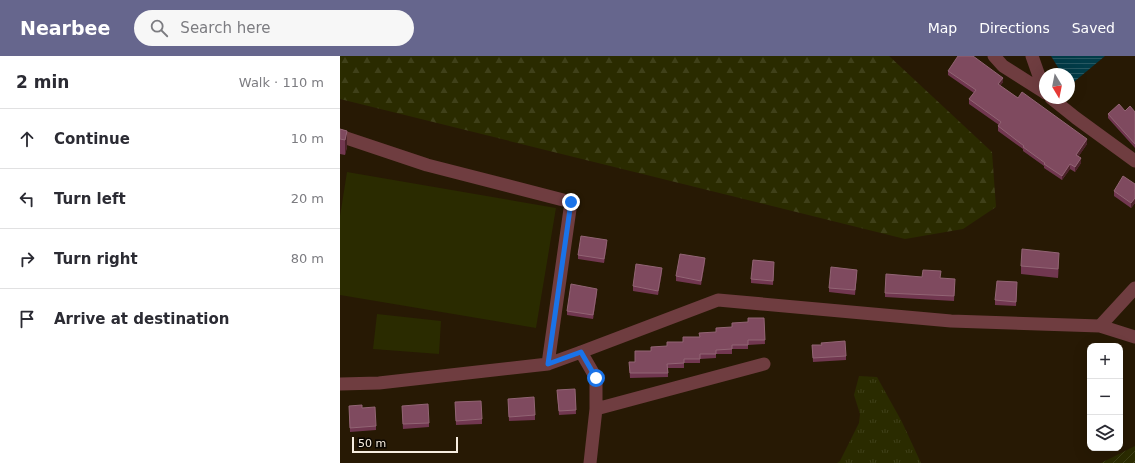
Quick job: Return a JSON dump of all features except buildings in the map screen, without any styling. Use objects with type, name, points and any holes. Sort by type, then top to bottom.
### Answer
[{"type":"street","points":[[994,56],[1003,66],[1039,90]]},
{"type":"street","points":[[1032,56],[1039,76]]},
{"type":"street","points":[[1058,104],[1135,161]]},
{"type":"street","points":[[340,136],[426,165],[571,202],[548,364]]},
{"type":"street","points":[[1100,326],[1135,288]]},
{"type":"street","points":[[340,384],[379,383],[548,364],[718,300],[951,322],[1100,326],[1135,337]]},
{"type":"street","points":[[581,352],[596,378],[596,409],[590,463]]},
{"type":"street","points":[[596,409],[764,364]]},
{"type":"green space","points":[[340,56],[889,56],[992,152],[996,207],[963,229],[905,239],[340,99]]},
{"type":"green space","points":[[347,172],[556,208],[536,328],[340,295],[340,216]]},
{"type":"green space","points":[[377,314],[441,321],[439,354],[373,349]]},
{"type":"green space","points":[[859,376],[877,377],[902,422],[921,463],[837,463],[840,461],[859,423],[860,414],[854,395]]},
{"type":"green space","points":[[1135,446],[1135,463],[1101,463]]},
{"type":"water","points":[[1051,56],[1105,56],[1075,81],[1075,68],[1058,68]]},
{"type":"route","points":[[571,202],[548,364],[581,352],[596,378]]}]
